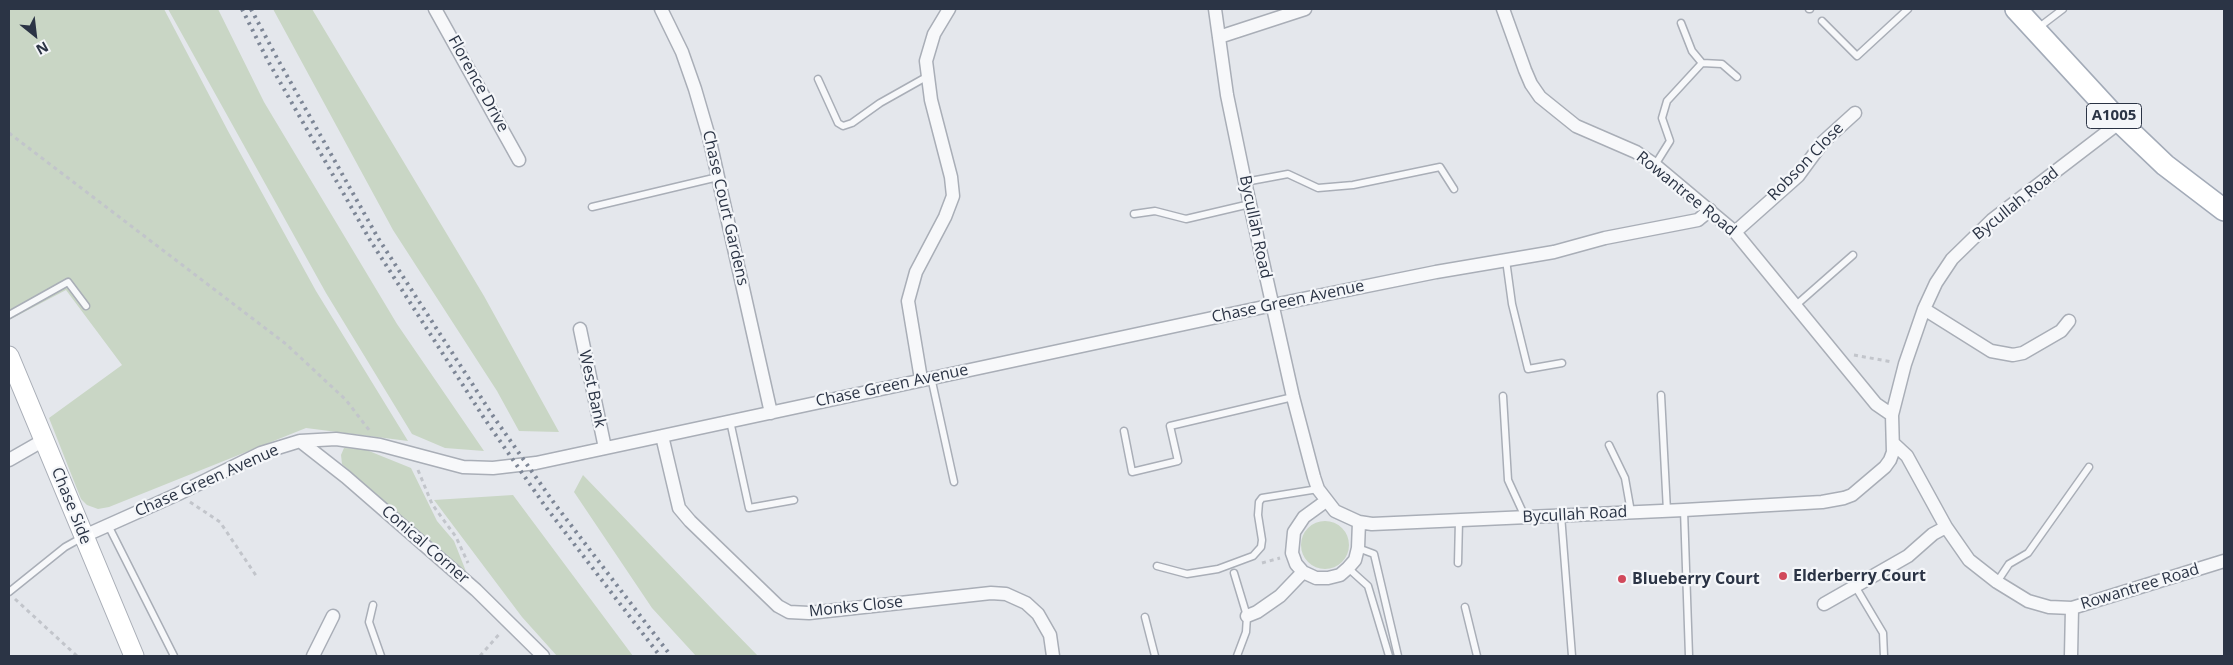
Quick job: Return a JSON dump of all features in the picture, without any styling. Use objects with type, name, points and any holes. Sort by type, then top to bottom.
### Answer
[{"type":"main road","name":"A1005","points":[[2016,9],[2120,122],[2165,165],[2224,210]]},
{"type":"street","name":"Florence Drive","points":[[435,9],[520,160]]},
{"type":"street","name":"Chase Court Gardens","points":[[661,9],[682,52],[695,89],[718,177],[771,413]]},
{"type":"street","points":[[926,378],[908,301],[916,272],[945,217],[953,196],[951,177],[931,100],[926,61],[934,34],[949,9]]},
{"type":"street","name":"Bycullah Road","points":[[1215,9],[1227,95],[1245,182],[1293,397],[1318,489],[1326,501],[1340,513],[1359,522],[1372,524],[1797,504],[1844,498],[1863,486],[1886,467],[1894,452],[1892,415],[1905,364],[1924,309],[1936,282],[1952,259],[1992,220],[2120,122]]},
{"type":"street","points":[[1219,37],[1305,9]]},
{"type":"street","name":"Rowantree Road","points":[[1503,9],[1525,70],[1531,84],[1540,97],[1576,126],[1636,152],[1655,165],[1735,232],[1876,404],[1892,415]]},
{"type":"street","name":"Robson Close","points":[[1735,232],[1798,176],[1822,142],[1855,113]]},
{"type":"street","name":"Chase Green Avenue","points":[[84,536],[178,494],[262,453],[300,441],[336,439],[380,445],[463,467],[493,468],[536,463],[1273,305],[1436,272],[1554,252],[1635,231],[1698,220],[1710,210]]},
{"type":"street","points":[[1924,309],[1991,350],[2013,355],[2023,353],[2061,331],[2069,321]]},
{"type":"street","name":"West Bank","points":[[580,329],[605,448]]},
{"type":"street","name":"Chase Side","points":[[9,356],[134,656]]},
{"type":"street","name":"Monks Close","points":[[662,436],[679,508],[690,521],[778,606],[790,612],[809,613],[991,593],[1006,594],[1026,603],[1038,614],[1050,635],[1053,656]]},
{"type":"street","points":[[9,460],[44,440]]},
{"type":"street","name":"Conical Corner","points":[[300,441],[346,476],[476,590],[543,656]]},
{"type":"street","name":"Rowantree Road","points":[[1894,443],[1907,456],[1946,527],[1969,560],[1997,582],[2028,601],[2049,607],[2072,608],[2224,561]]},
{"type":"street","points":[[1326,501],[1304,517],[1294,532],[1292,554],[1296,564],[1303,572],[1316,578],[1328,578],[1340,575],[1348,568],[1355,560],[1358,548],[1359,522]]},
{"type":"street","points":[[1824,604],[1908,556],[1933,534],[1946,527]]},
{"type":"street","points":[[1247,616],[1257,612],[1280,596],[1303,572]]},
{"type":"street","points":[[2071,656],[2072,608]]},
{"type":"street","points":[[312,656],[334,616]]},
{"type":"lane","points":[[1822,21],[1857,56],[1908,9]]},
{"type":"lane","points":[[2036,30],[2058,10]]},
{"type":"lane","points":[[1681,23],[1692,51],[1702,63],[1722,64],[1737,77]]},
{"type":"lane","points":[[1655,165],[1670,141],[1662,118],[1667,101],[1702,63]]},
{"type":"lane","points":[[818,79],[838,123],[843,126],[852,123],[880,103],[928,76]]},
{"type":"lane","points":[[1245,182],[1288,174],[1318,188],[1353,185],[1440,167],[1454,190]]},
{"type":"lane","points":[[592,207],[718,177]]},
{"type":"lane","points":[[1134,214],[1155,211],[1186,218],[1250,204]]},
{"type":"lane","points":[[1795,306],[1852,255]]},
{"type":"lane","points":[[1506,260],[1512,304],[1528,369],[1562,363]]},
{"type":"lane","points":[[9,315],[68,282],[86,306]]},
{"type":"lane","points":[[926,378],[954,482]]},
{"type":"lane","points":[[1661,395],[1667,511]]},
{"type":"lane","points":[[1503,396],[1508,480],[1525,517]]},
{"type":"lane","points":[[1124,431],[1132,472],[1178,460],[1170,426],[1293,397]]},
{"type":"lane","points":[[730,421],[749,508],[794,500]]},
{"type":"lane","points":[[1609,446],[1625,478],[1630,512]]},
{"type":"lane","points":[[1997,582],[2008,564],[2028,553],[2089,467]]},
{"type":"lane","points":[[1158,566],[1187,574],[1218,569],[1253,556],[1261,547],[1262,540],[1258,515],[1259,502],[1262,498],[1318,489]]},
{"type":"lane","points":[[1684,510],[1689,656]]},
{"type":"lane","points":[[1561,515],[1572,656]]},
{"type":"lane","points":[[1458,563],[1459,520]]},
{"type":"lane","points":[[108,525],[174,656]]},
{"type":"lane","points":[[9,593],[65,547],[84,536]]},
{"type":"lane","points":[[1358,548],[1374,554],[1398,656]]},
{"type":"lane","points":[[1348,568],[1368,586],[1389,656]]},
{"type":"lane","points":[[1234,573],[1247,616],[1246,632],[1237,656]]},
{"type":"lane","points":[[1856,586],[1883,633],[1884,656]]},
{"type":"lane","points":[[373,605],[369,622],[381,656]]},
{"type":"lane","points":[[1465,607],[1477,656]]},
{"type":"lane","points":[[1145,617],[1155,656]]},
{"type":"path","points":[[9,133],[286,344],[346,400],[380,445]]},
{"type":"path","points":[[1831,350],[1905,364]]},
{"type":"path","points":[[415,454],[421,478],[432,504],[456,537],[469,566],[476,590]]},
{"type":"path","points":[[178,494],[220,522],[257,577]]},
{"type":"path","points":[[9,593],[77,656]]},
{"type":"path","points":[[480,656],[509,622]]},
{"type":"green space","points":[[9,9],[164,9],[228,131],[316,291],[408,441],[306,428],[109,507],[98,509],[87,505],[81,499],[49,418],[122,365],[66,290],[9,320]]},
{"type":"green space","points":[[168,9],[218,9],[264,102],[397,324],[484,451],[445,448],[412,434],[326,293]]},
{"type":"green space","points":[[273,9],[312,9],[484,296],[559,432],[519,431],[497,391],[393,230]]},
{"type":"green space","points":[[344,448],[364,449],[411,468],[437,521],[454,541],[467,574],[342,464],[341,455]]},
{"type":"green space","points":[[583,475],[758,656],[696,656],[652,608],[574,492]]},
{"type":"green space","points":[[513,495],[633,656],[557,656],[522,617],[434,500]]},
{"type":"green space","points":[[1325,521],[1334,523],[1342,528],[1347,536],[1349,545],[1347,554],[1342,562],[1334,567],[1325,569],[1316,567],[1308,562],[1303,554],[1301,545],[1303,536],[1308,528],[1316,523]]},
{"type":"railway","points":[[242,9],[268,61],[370,240],[484,418],[545,506],[660,656]]},
{"type":"railway","points":[[251,9],[378,238],[493,416],[554,503],[671,656]]},
{"type":"place","name":"Elderberry Court","points":[[1783,576]]},
{"type":"place","name":"Blueberry Court","points":[[1622,579]]}]
